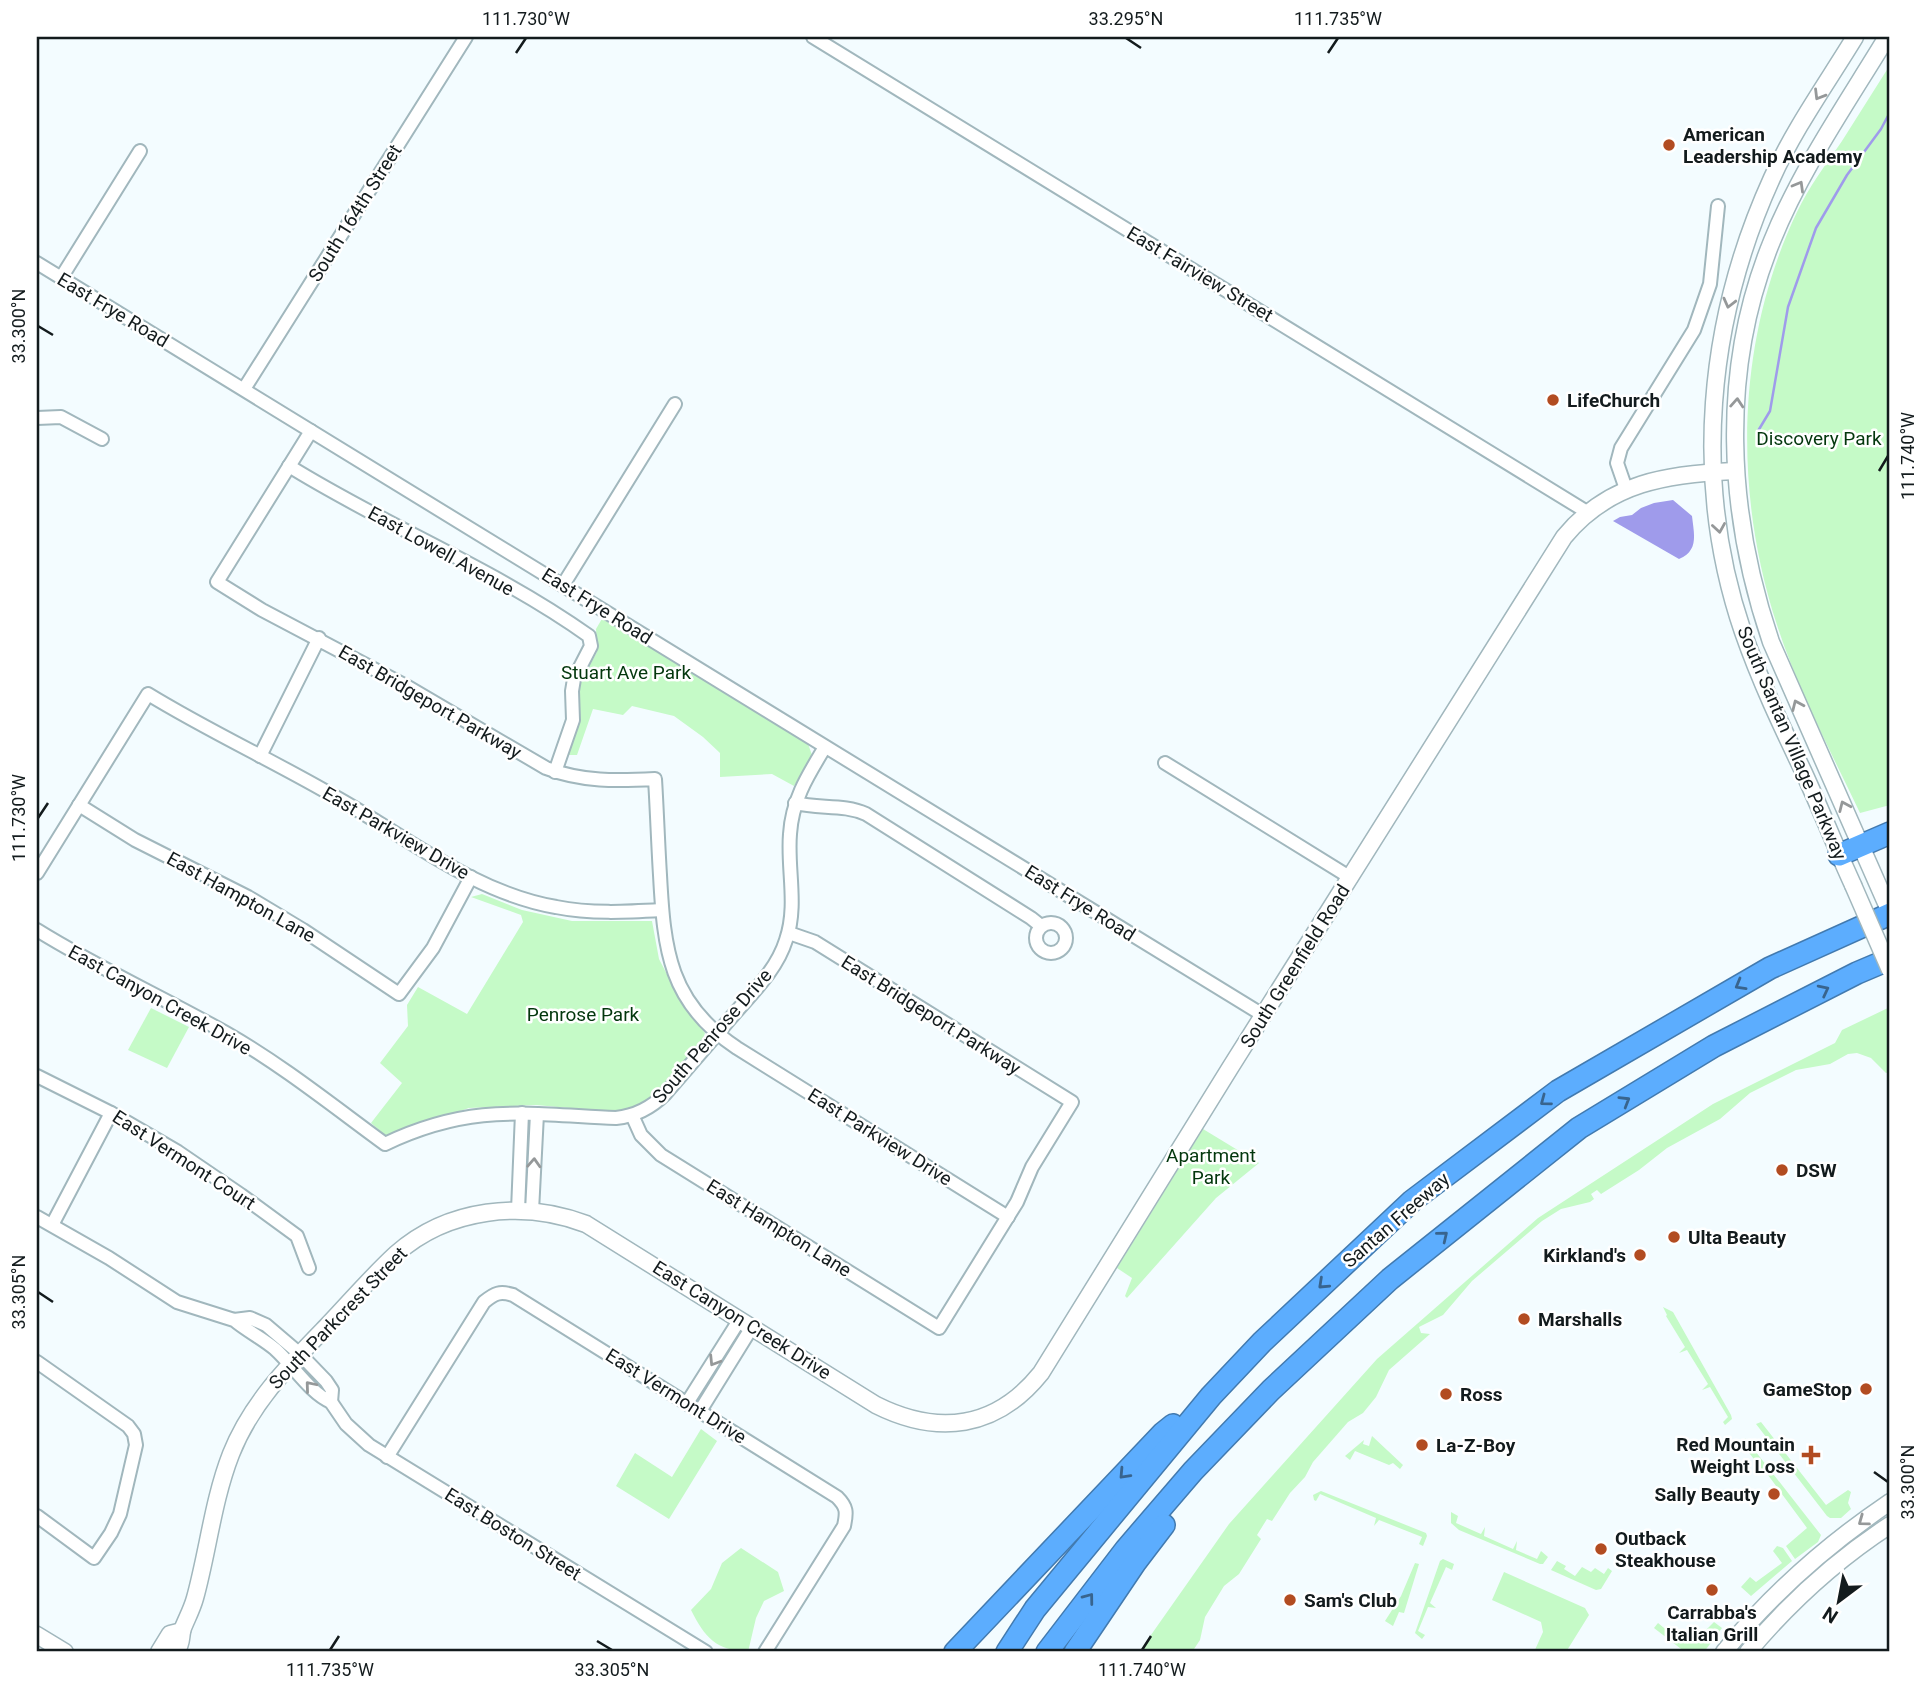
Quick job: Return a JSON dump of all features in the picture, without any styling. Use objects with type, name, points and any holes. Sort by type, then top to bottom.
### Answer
[{"type":"highway","points":[[1839,855],[1890,833]]},
{"type":"highway","name":"Santan Freeway","points":[[1007,1652],[1035,1609],[1211,1396],[1262,1342],[1412,1201],[1558,1091],[1770,968],[1890,913]]},
{"type":"highway","points":[[1047,1652],[1135,1539],[1193,1471],[1271,1390],[1390,1279],[1579,1128],[1714,1046],[1890,959]]},
{"type":"highway","points":[[1075,1652],[1135,1563],[1233,1443],[1271,1390]]},
{"type":"highway","points":[[955,1652],[1163,1433],[1211,1396]]},
{"type":"street","name":"South 164th Street","points":[[244,389],[466,37]]},
{"type":"street","name":"East Fairview Street","points":[[815,37],[1587,512]]},
{"type":"street","name":"South Santan Village Parkway","points":[[1855,37],[1772,176],[1748,238],[1720,345],[1713,402],[1712,472],[1722,551],[1743,631],[1766,691],[1890,970]]},
{"type":"street","name":"South Santan Village Parkway","points":[[1887,37],[1794,193],[1771,241],[1760,272],[1739,368],[1735,471],[1745,552],[1762,617],[1797,706],[1890,913]]},
{"type":"street","points":[[61,278],[140,151]]},
{"type":"street","points":[[1626,489],[1617,463],[1621,448],[1694,330],[1710,284],[1718,206]]},
{"type":"street","name":"East Frye Road","points":[[37,263],[1263,1015]]},
{"type":"street","points":[[563,586],[675,404]]},
{"type":"street","points":[[37,418],[61,418],[102,439]]},
{"type":"street","points":[[289,466],[312,431]]},
{"type":"street","name":"East Bridgeport Parkway","points":[[289,466],[217,583],[262,610],[406,686],[528,759],[555,772],[591,780],[655,779]]},
{"type":"street","name":"East Lowell Avenue","points":[[289,466],[329,491],[448,551],[591,639],[591,648],[573,683],[573,720],[555,772]]},
{"type":"street","name":"South Greenfield Road","points":[[953,1425],[987,1415],[1007,1405],[1029,1388],[1041,1373],[1263,1015],[1552,556],[1573,527],[1587,512],[1626,489],[1665,479],[1735,471]]},
{"type":"street","points":[[260,756],[319,638]]},
{"type":"street","name":"East Parkview Drive","points":[[79,805],[148,694],[199,725],[339,799],[471,877],[512,896],[556,907],[600,912],[662,910]]},
{"type":"street","name":"South Penrose Drive","points":[[385,1144],[445,1121],[487,1113],[615,1118],[648,1109],[662,1098],[770,971],[783,949],[789,933],[792,907],[789,837],[795,803],[804,781],[825,747]]},
{"type":"street","points":[[1165,763],[1351,877]]},
{"type":"street","name":"East Parkview Drive","points":[[655,779],[666,947],[673,972],[691,1005],[717,1034],[1008,1217]]},
{"type":"street","points":[[795,803],[815,807],[845,807],[866,814],[1041,926]]},
{"type":"street","points":[[37,873],[79,805]]},
{"type":"street","name":"East Hampton Lane","points":[[79,805],[135,840],[248,897],[399,994],[433,948],[471,877]]},
{"type":"street","name":"East Canyon Creek Drive","points":[[37,930],[73,953],[229,1035],[385,1144]]},
{"type":"street","name":"East Bridgeport Parkway","points":[[789,933],[815,942],[1072,1102],[1032,1167],[1008,1217]]},
{"type":"street","name":"East Vermont Court","points":[[37,1076],[111,1113],[178,1152],[297,1236],[309,1268]]},
{"type":"street","points":[[52,1225],[111,1113]]},
{"type":"street","points":[[522,1113],[525,1211]]},
{"type":"street","points":[[525,1211],[537,1114]]},
{"type":"street","name":"East Hampton Lane","points":[[632,1115],[645,1140],[661,1155],[939,1328],[1008,1217]]},
{"type":"street","name":"East Canyon Creek Drive","points":[[525,1211],[568,1217],[603,1233],[892,1413],[908,1419],[953,1425]]},
{"type":"street","name":"South Parkcrest Street","points":[[176,1652],[183,1641],[181,1631],[195,1598],[221,1484],[231,1453],[257,1405],[295,1358],[397,1253],[412,1242],[459,1219],[490,1212],[525,1211]]},
{"type":"street","name":"East Boston Street","points":[[37,1217],[109,1258],[172,1300],[234,1320],[250,1318],[266,1325],[295,1358],[332,1391],[331,1402],[357,1436],[706,1652]]},
{"type":"street","name":"East Vermont Drive","points":[[387,1457],[484,1302],[495,1293],[513,1295],[845,1504],[847,1513],[844,1526],[765,1652]]},
{"type":"street","points":[[687,1403],[746,1323]]},
{"type":"street","points":[[699,1411],[746,1323]]},
{"type":"street","points":[[37,1362],[127,1425],[134,1434],[135,1447],[120,1514],[94,1558],[37,1516]]},
{"type":"street","points":[[1724,1652],[1796,1574],[1890,1502]]},
{"type":"street","points":[[1748,1652],[1809,1587],[1856,1548],[1890,1525]]},
{"type":"street","name":"South Parkcrest Street","points":[[159,1652],[170,1634],[181,1631]]},
{"type":"street","points":[[37,1635],[65,1652]]},
{"type":"green space","name":"Discovery Park","points":[[1890,65],[1890,805],[1860,813],[1805,697],[1777,625],[1753,522],[1748,469],[1748,416],[1752,364],[1762,312],[1777,261],[1807,194]]},
{"type":"green space","name":"Stuart Ave Park","points":[[603,617],[807,741],[812,755],[794,786],[772,774],[720,777],[720,753],[703,737],[674,716],[632,706],[623,715],[593,709],[577,755],[568,755],[580,714],[578,686],[597,652],[596,629]]},
{"type":"green space","name":"Penrose Park","points":[[482,894],[522,910],[572,921],[652,921],[659,959],[681,1001],[705,1033],[686,1065],[636,1114],[536,1105],[469,1108],[386,1136],[371,1123],[402,1083],[380,1063],[408,1026],[407,1005],[418,987],[467,1014],[523,922],[521,915],[471,897]]},
{"type":"green space","points":[[1890,1007],[1890,1072],[1886,1073],[1871,1058],[1857,1053],[1848,1054],[1830,1064],[1796,1070],[1750,1093],[1720,1119],[1667,1148],[1601,1194],[1597,1190],[1591,1194],[1594,1199],[1590,1202],[1561,1209],[1542,1221],[1472,1281],[1443,1315],[1419,1327],[1421,1333],[1430,1334],[1389,1370],[1376,1397],[1363,1413],[1348,1422],[1313,1462],[1272,1521],[1267,1519],[1257,1535],[1261,1539],[1239,1574],[1224,1586],[1205,1617],[1200,1640],[1192,1652],[1139,1652],[1229,1524],[1377,1359],[1538,1218],[1713,1104],[1835,1043],[1842,1030]]},
{"type":"green space","points":[[151,1008],[189,1027],[167,1068],[128,1050]]},
{"type":"green space","name":"Apartment Park","points":[[1203,1129],[1259,1163],[1216,1198],[1127,1298],[1125,1296],[1132,1278],[1117,1268]]},
{"type":"green space","points":[[1663,1307],[1673,1312],[1731,1415],[1732,1419],[1725,1425],[1723,1422],[1728,1417],[1710,1387],[1702,1390],[1708,1384],[1687,1350],[1679,1353],[1685,1347]]},
{"type":"green space","points":[[1761,1422],[1826,1505],[1848,1490],[1851,1492],[1848,1503],[1851,1509],[1841,1518],[1827,1516],[1756,1424]]},
{"type":"green space","points":[[701,1429],[717,1441],[669,1519],[616,1486],[635,1453],[672,1477]]},
{"type":"green space","points":[[1372,1436],[1403,1465],[1400,1469],[1393,1463],[1389,1465],[1355,1451],[1350,1460],[1345,1456],[1364,1440],[1363,1444],[1369,1446]]},
{"type":"green space","points":[[1745,1438],[1821,1535],[1818,1542],[1795,1559],[1786,1546],[1807,1528],[1743,1445]]},
{"type":"green space","points":[[1321,1491],[1426,1533],[1423,1546],[1419,1544],[1422,1537],[1379,1520],[1374,1526],[1376,1518],[1320,1494],[1316,1501],[1314,1500],[1313,1495]]},
{"type":"green space","points":[[1451,1512],[1458,1516],[1456,1523],[1481,1534],[1485,1527],[1484,1536],[1513,1549],[1517,1541],[1516,1550],[1537,1559],[1541,1551],[1548,1557],[1540,1564],[1459,1530],[1451,1523]]},
{"type":"green space","points":[[1777,1546],[1783,1548],[1792,1561],[1751,1596],[1741,1587],[1750,1577],[1756,1582],[1782,1563],[1773,1551]]},
{"type":"green space","points":[[741,1548],[778,1572],[784,1591],[764,1601],[756,1618],[748,1652],[728,1649],[713,1641],[701,1628],[691,1610],[711,1589],[722,1563]]},
{"type":"green space","points":[[1443,1559],[1454,1564],[1452,1570],[1446,1567],[1430,1603],[1436,1608],[1428,1607],[1418,1631],[1425,1635],[1422,1639],[1415,1633]]},
{"type":"green space","points":[[1557,1561],[1575,1576],[1582,1567],[1591,1572],[1595,1568],[1604,1574],[1608,1568],[1612,1571],[1601,1589],[1596,1590],[1551,1570]]},
{"type":"green space","points":[[1415,1563],[1419,1564],[1404,1613],[1399,1612],[1393,1626],[1385,1621],[1401,1596]]},
{"type":"green space","points":[[1504,1572],[1585,1608],[1589,1615],[1566,1652],[1534,1652],[1543,1632],[1541,1622],[1492,1600]]},
{"type":"green space","points":[[1714,1622],[1722,1628],[1704,1652],[1685,1652],[1654,1628],[1658,1623],[1681,1642],[1695,1641]]},
{"type":"shaded area","points":[[1673,500],[1692,516],[1694,529],[1694,541],[1690,551],[1679,559],[1613,521],[1632,515],[1654,503]]},
{"type":"waterway","points":[[1758,431],[1770,411],[1788,307],[1816,228],[1847,175],[1881,129],[1890,112]]},
{"type":"place","name":"American Leadership Academy","points":[[1669,145]]},
{"type":"place","name":"LifeChurch","points":[[1553,400]]},
{"type":"place","name":"DSW","points":[[1782,1170]]},
{"type":"place","name":"Ulta Beauty","points":[[1674,1237]]},
{"type":"place","name":"Kirkland's","points":[[1640,1255]]},
{"type":"place","name":"Marshalls","points":[[1524,1319]]},
{"type":"place","name":"GameStop","points":[[1866,1389]]},
{"type":"place","name":"Ross","points":[[1446,1394]]},
{"type":"place","name":"La-Z-Boy","points":[[1422,1445]]},
{"type":"place","name":"Red Mountain Weight Loss","points":[[1811,1455]]},
{"type":"place","name":"Sally Beauty","points":[[1774,1494]]},
{"type":"place","name":"Outback Steakhouse","points":[[1601,1549]]},
{"type":"place","name":"Carrabba's Italian Grill","points":[[1712,1590]]},
{"type":"place","name":"Sam's Club","points":[[1290,1600]]}]
